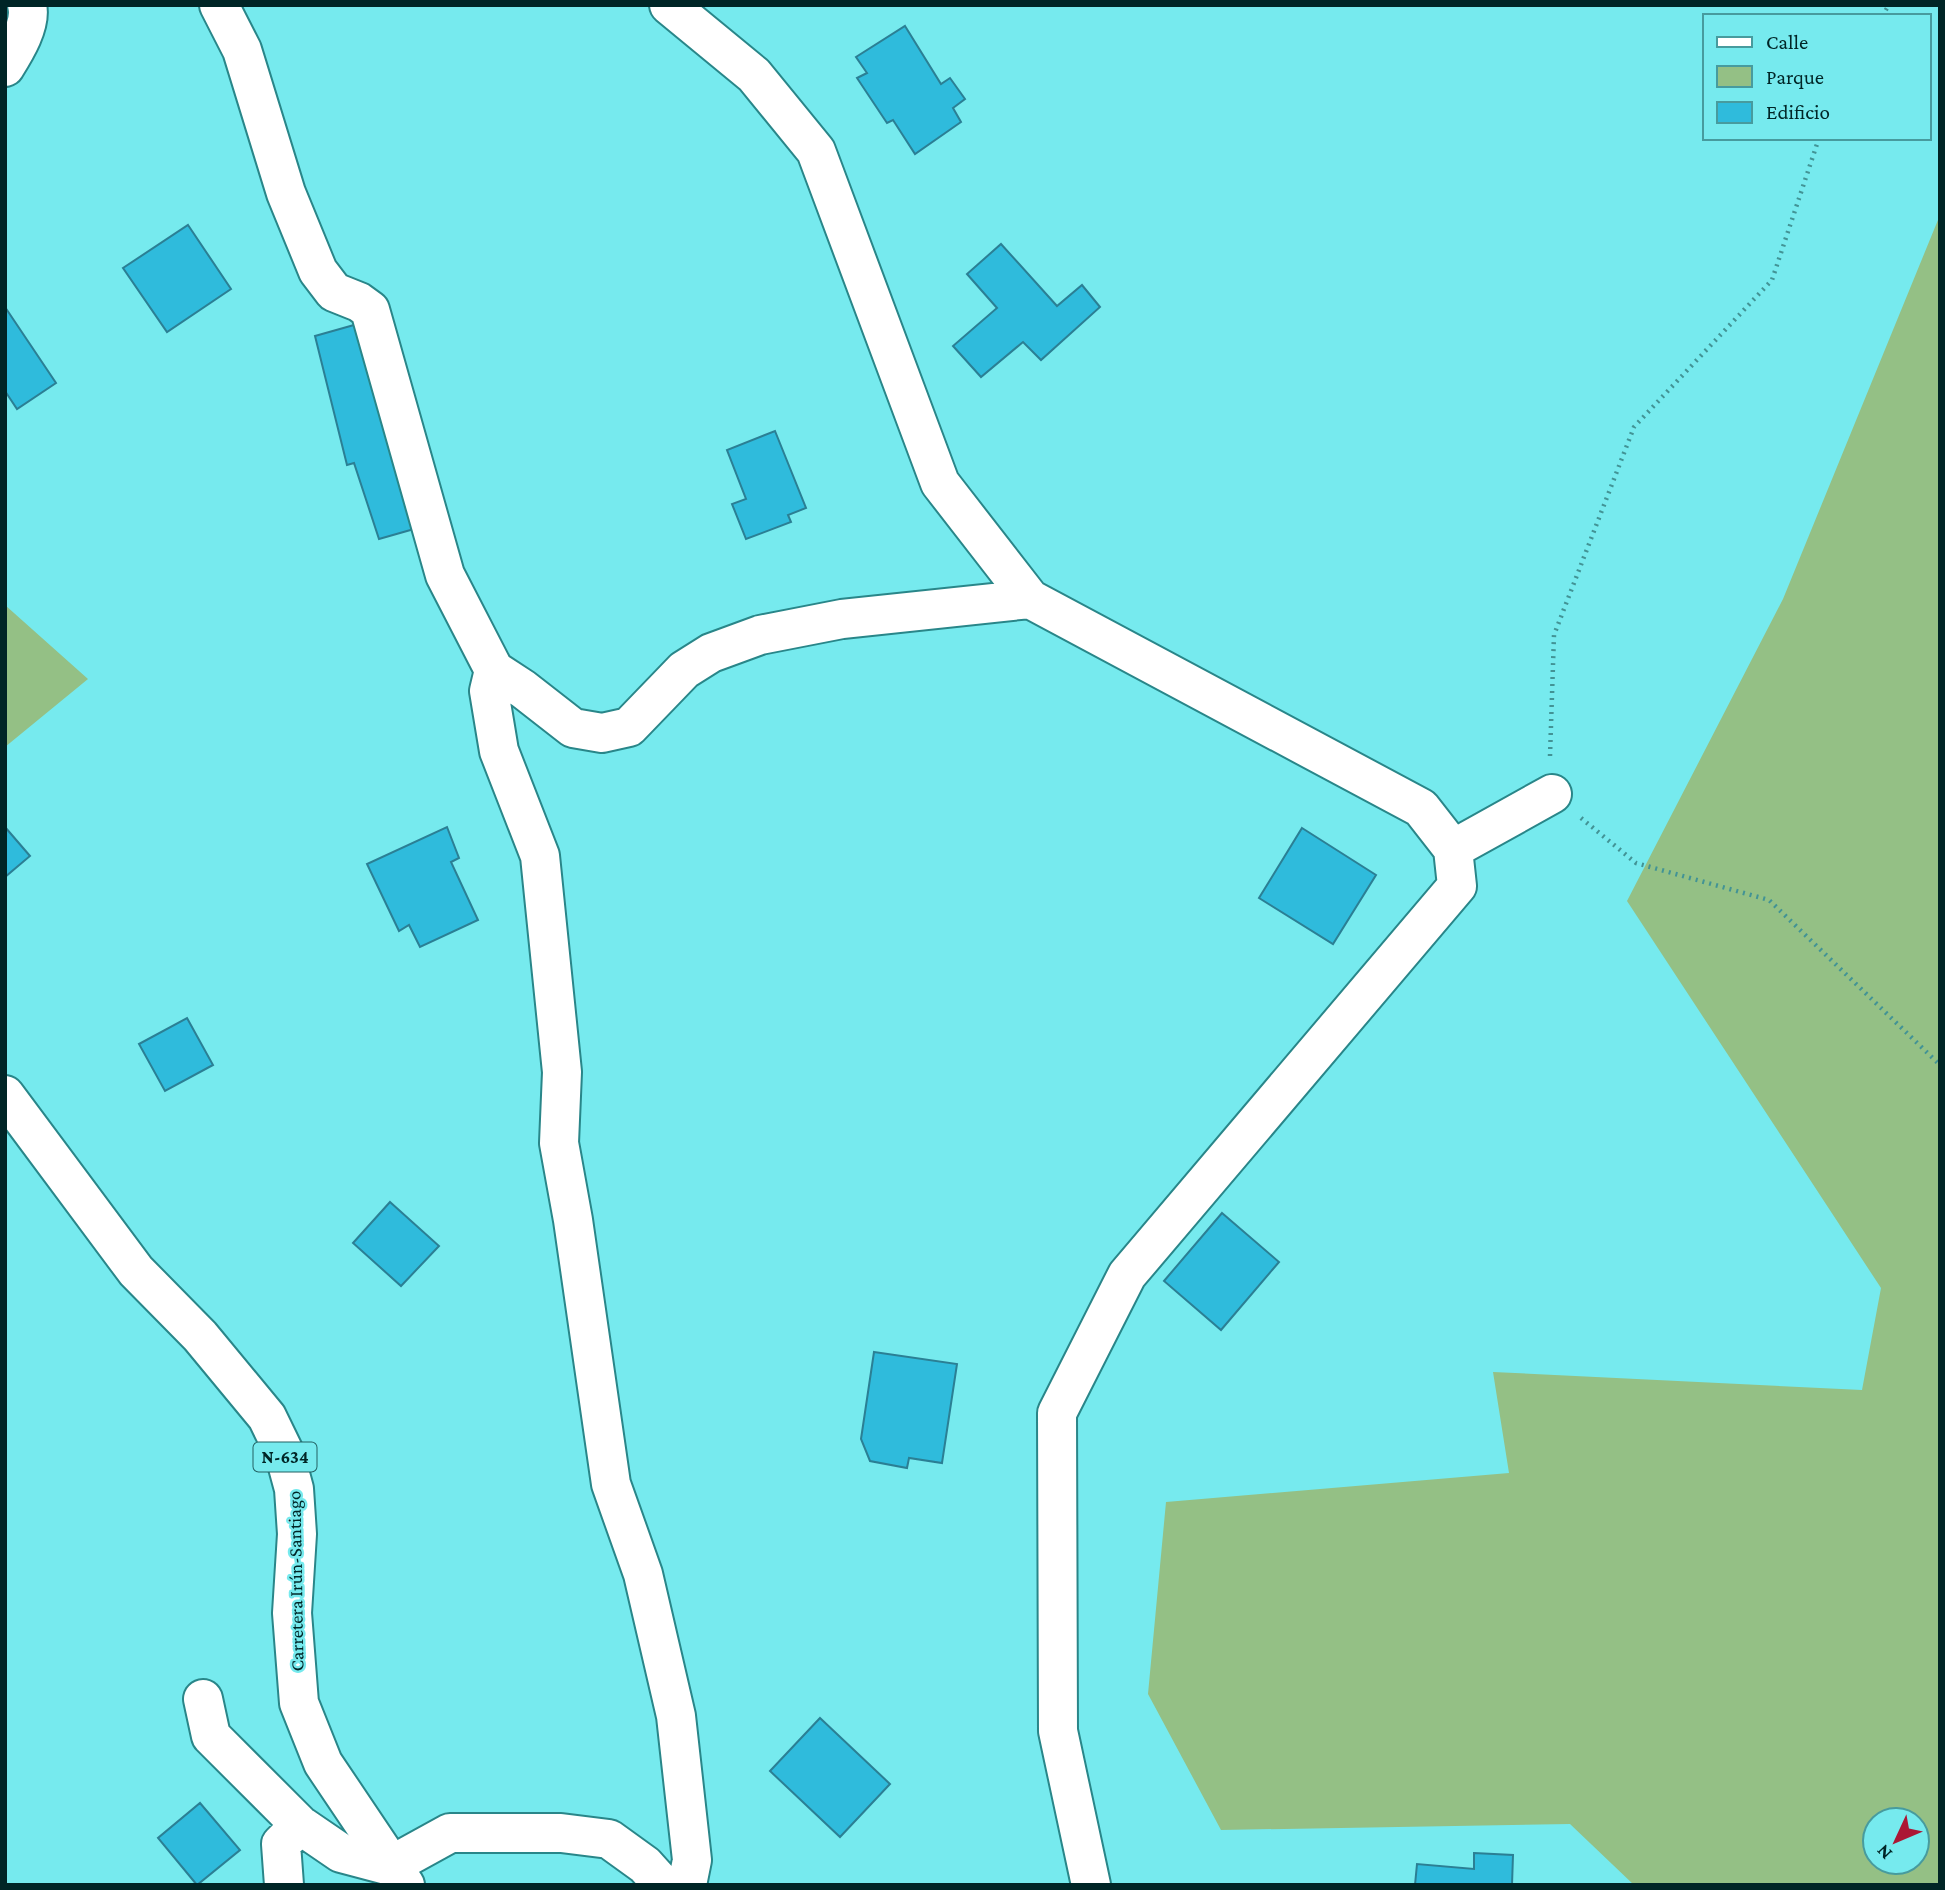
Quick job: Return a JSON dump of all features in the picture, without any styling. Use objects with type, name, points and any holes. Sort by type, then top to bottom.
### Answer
[{"type":"main road","points":[[5,66],[15,51],[29,13],[27,5]]},
{"type":"main road","points":[[219,5],[242,50],[286,193],[318,271],[334,292],[359,302],[370,310],[445,575],[494,670],[573,728],[602,733],[629,727],[684,670],[711,653],[760,635],[842,619],[1030,599]]},
{"type":"main road","points":[[669,5],[754,75],[816,151],[940,483],[1030,599],[1421,808],[1453,849],[1457,886],[1127,1275],[1057,1413],[1058,1731],[1091,1885]]},
{"type":"main road","points":[[494,670],[489,691],[499,751],[540,856],[562,1072],[559,1143],[573,1220],[611,1484],[643,1574],[676,1716],[692,1860],[687,1885]]},
{"type":"main road","points":[[1453,849],[1552,794]]},
{"type":"main road","name":"Carretera Irún-Santiago","points":[[5,1095],[136,1270],[200,1336],[267,1417],[284,1452],[294,1489],[297,1534],[292,1613],[299,1703],[323,1763],[398,1875]]},
{"type":"main road","points":[[203,1699],[211,1736],[300,1825],[341,1853],[398,1875],[450,1833],[561,1833],[609,1839],[645,1865],[663,1885]]},
{"type":"main road","points":[[284,1885],[281,1844],[300,1825]]},
{"type":"path","points":[[1818,140],[1772,280],[1634,427],[1554,635],[1549,745],[1552,794],[1636,863],[1769,900],[1940,1065]]},
{"type":"green space","points":[[1940,215],[1940,1885],[1634,1885],[1570,1824],[1221,1830],[1148,1694],[1166,1502],[1509,1473],[1493,1372],[1862,1390],[1881,1288],[1627,901],[1783,599]]},
{"type":"green space","points":[[5,605],[88,679],[5,747]]},
{"type":"building","points":[[905,26],[941,84],[950,78],[965,99],[953,108],[961,122],[915,154],[893,120],[887,123],[857,78],[867,73],[856,57]]},
{"type":"building","points":[[188,225],[231,289],[167,332],[123,268]]},
{"type":"building","points":[[1001,244],[1057,306],[1082,285],[1100,307],[1041,360],[1023,342],[981,377],[953,346],[997,308],[967,274]]},
{"type":"building","points":[[5,307],[56,383],[17,409],[5,391]]},
{"type":"building","points":[[361,323],[421,527],[379,539],[354,463],[347,465],[315,336]]},
{"type":"building","points":[[775,431],[806,508],[788,515],[791,522],[746,539],[732,504],[746,499],[727,450]]},
{"type":"building","points":[[5,827],[30,856],[5,877]]},
{"type":"building","points":[[447,827],[459,858],[451,862],[478,920],[420,947],[409,925],[399,931],[367,864]]},
{"type":"building","points":[[1302,828],[1376,875],[1333,944],[1259,898]]},
{"type":"building","points":[[187,1018],[213,1065],[165,1091],[139,1044]]},
{"type":"building","points":[[390,1202],[439,1246],[401,1286],[353,1243]]},
{"type":"building","points":[[1222,1213],[1279,1262],[1221,1330],[1164,1281]]},
{"type":"building","points":[[874,1352],[957,1364],[942,1463],[909,1458],[907,1468],[870,1461],[861,1439]]},
{"type":"building","points":[[820,1718],[890,1784],[840,1837],[770,1771]]},
{"type":"building","points":[[200,1803],[240,1850],[197,1885],[158,1838]]},
{"type":"building","points":[[1474,1853],[1513,1855],[1512,1885],[1415,1885],[1417,1864],[1474,1869]]}]
